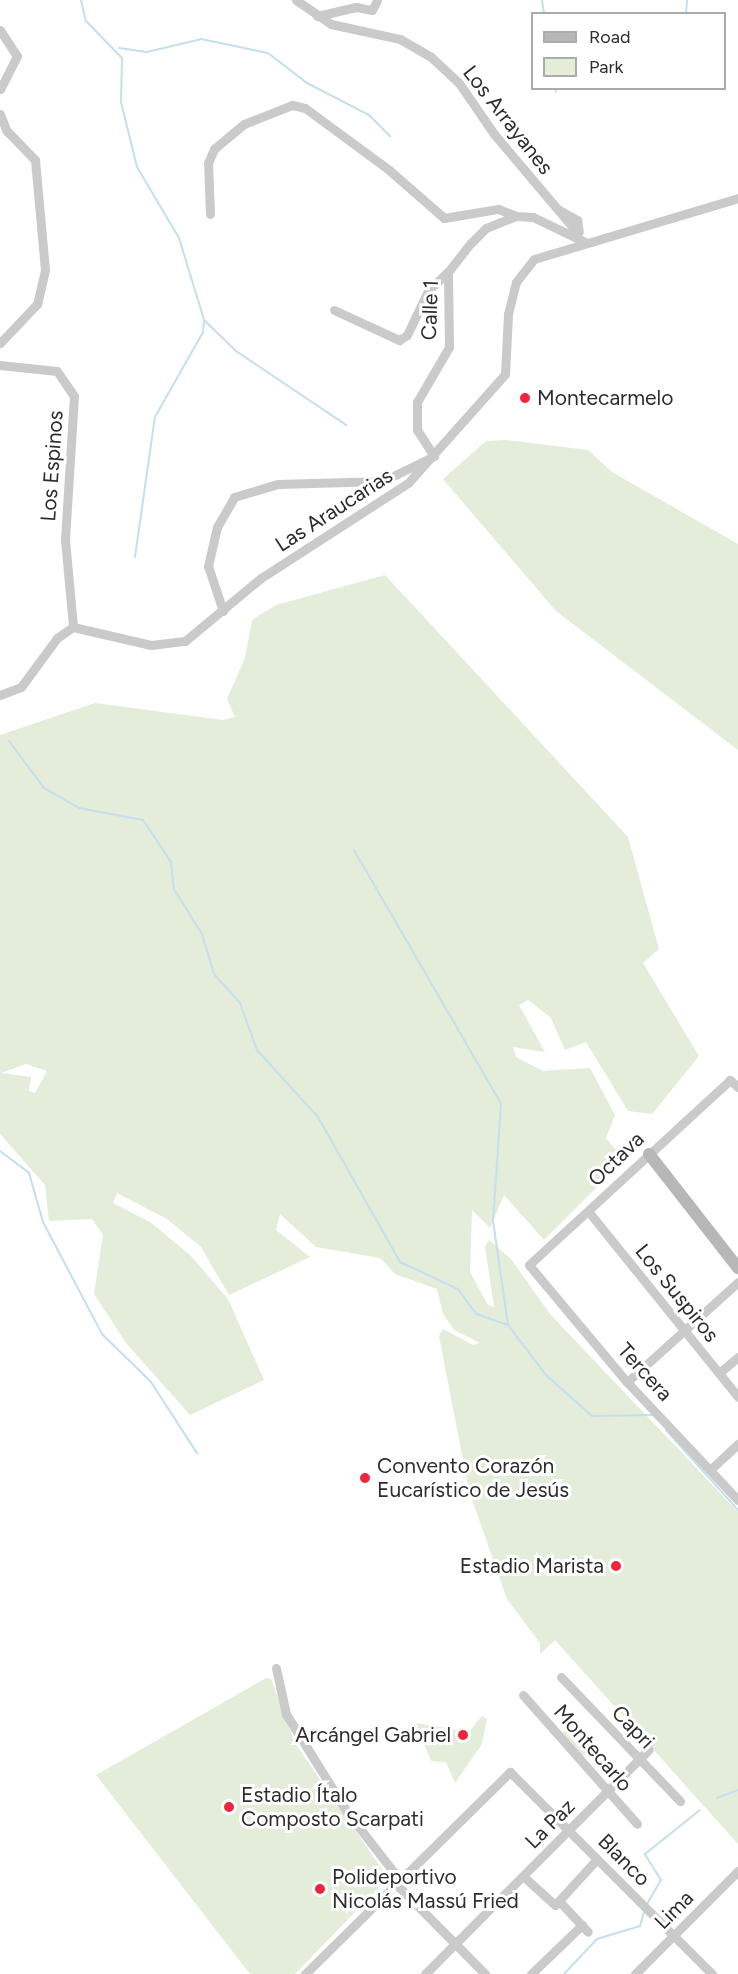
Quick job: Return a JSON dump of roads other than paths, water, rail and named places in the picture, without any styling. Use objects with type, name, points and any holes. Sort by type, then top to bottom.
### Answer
[{"type":"street","name":"Los Arrayanes","points":[[296,0],[317,16],[348,29],[400,39],[431,57],[459,83],[494,134],[559,210],[568,227],[579,232],[587,241]]},
{"type":"street","points":[[317,16],[356,7],[372,10],[377,0]]},
{"type":"street","points":[[0,30],[18,56],[0,89]]},
{"type":"street","points":[[210,214],[208,163],[214,149],[244,124],[292,105],[305,108],[389,170],[444,218],[498,209],[516,216],[541,219],[587,241]]},
{"type":"street","points":[[0,114],[6,130],[35,160],[45,270],[33,311],[0,343]]},
{"type":"street","name":"Las Araucarias","points":[[73,627],[169,645],[199,633],[261,578],[377,506],[434,456],[505,374],[508,314],[526,267],[542,254],[738,198]]},
{"type":"street","name":"Calle 1","points":[[434,456],[423,445],[416,417],[421,389],[449,347],[448,272],[486,228],[516,216]]},
{"type":"street","points":[[334,310],[399,340],[407,335],[428,291],[448,272]]},
{"type":"street","name":"Los Espinos","points":[[0,365],[57,371],[74,396],[65,540],[73,627]]},
{"type":"street","points":[[223,611],[208,566],[217,527],[234,497],[278,484],[383,481],[434,456]]},
{"type":"street","points":[[0,695],[21,687],[57,639],[73,627]]},
{"type":"street","name":"Octava","points":[[529,1265],[730,1080],[738,1087]]},
{"type":"street","points":[[649,1154],[738,1268]]},
{"type":"street","name":"Los Suspiros","points":[[588,1211],[738,1396]]},
{"type":"street","name":"Tercera","points":[[529,1265],[627,1382],[738,1500]]},
{"type":"street","points":[[627,1382],[682,1329],[738,1282]]},
{"type":"street","points":[[719,1373],[738,1358]]},
{"type":"street","points":[[711,1469],[738,1444]]},
{"type":"street","points":[[276,1668],[286,1714],[347,1812],[393,1871],[396,1884],[484,1974]]},
{"type":"street","name":"Capri","points":[[561,1677],[680,1801]]},
{"type":"street","name":"Montecarlo","points":[[523,1695],[606,1792],[637,1824]]},
{"type":"street","name":"La Paz","points":[[425,1974],[649,1749]]},
{"type":"street","name":"Blanco","points":[[396,1884],[510,1773],[712,1974]]},
{"type":"street","points":[[556,1903],[597,1859]]},
{"type":"street","name":"Lima","points":[[635,1974],[738,1871]]},
{"type":"street","points":[[523,1876],[585,1928],[531,1974]]},
{"type":"street","points":[[305,1974],[396,1884]]},
{"type":"waterway","points":[[81,0],[86,21],[122,58],[121,102],[137,167],[179,238],[204,320],[236,351],[346,425]]},
{"type":"waterway","points":[[542,0],[544,12]]},
{"type":"waterway","points":[[686,12],[687,0]]},
{"type":"waterway","points":[[119,48],[147,52],[201,39],[268,53],[307,83],[369,115],[390,136]]},
{"type":"waterway","points":[[135,557],[155,417],[203,332],[204,320]]},
{"type":"waterway","points":[[9,741],[44,788],[79,808],[143,820],[171,862],[174,889],[202,934],[214,974],[240,1003],[257,1050],[318,1117],[400,1262],[458,1289],[476,1314],[508,1325],[546,1375],[592,1416],[653,1415]]},
{"type":"waterway","points":[[354,850],[501,1104],[493,1221],[508,1325]]},
{"type":"waterway","points":[[0,1151],[29,1173],[43,1222],[102,1334],[151,1382],[197,1453]]},
{"type":"waterway","points":[[666,1430],[738,1510]]},
{"type":"waterway","points":[[717,1798],[738,1790]]},
{"type":"waterway","points":[[647,1904],[661,1880],[645,1854],[700,1810]]},
{"type":"waterway","points":[[564,1974],[597,1939],[640,1926],[644,1912]]},
{"type":"place","name":"Montecarmelo","points":[[525,398]]},
{"type":"place","name":"Convento Corazón Eucarístico de Jesús","points":[[365,1478]]},
{"type":"place","name":"Estadio Marista","points":[[616,1566]]},
{"type":"place","name":"Arcángel Gabriel","points":[[463,1735]]},
{"type":"place","name":"Estadio Ítalo Composto Scarpati","points":[[229,1807]]},
{"type":"place","name":"Polideportivo Nicolás Massú Fried","points":[[320,1889]]}]
